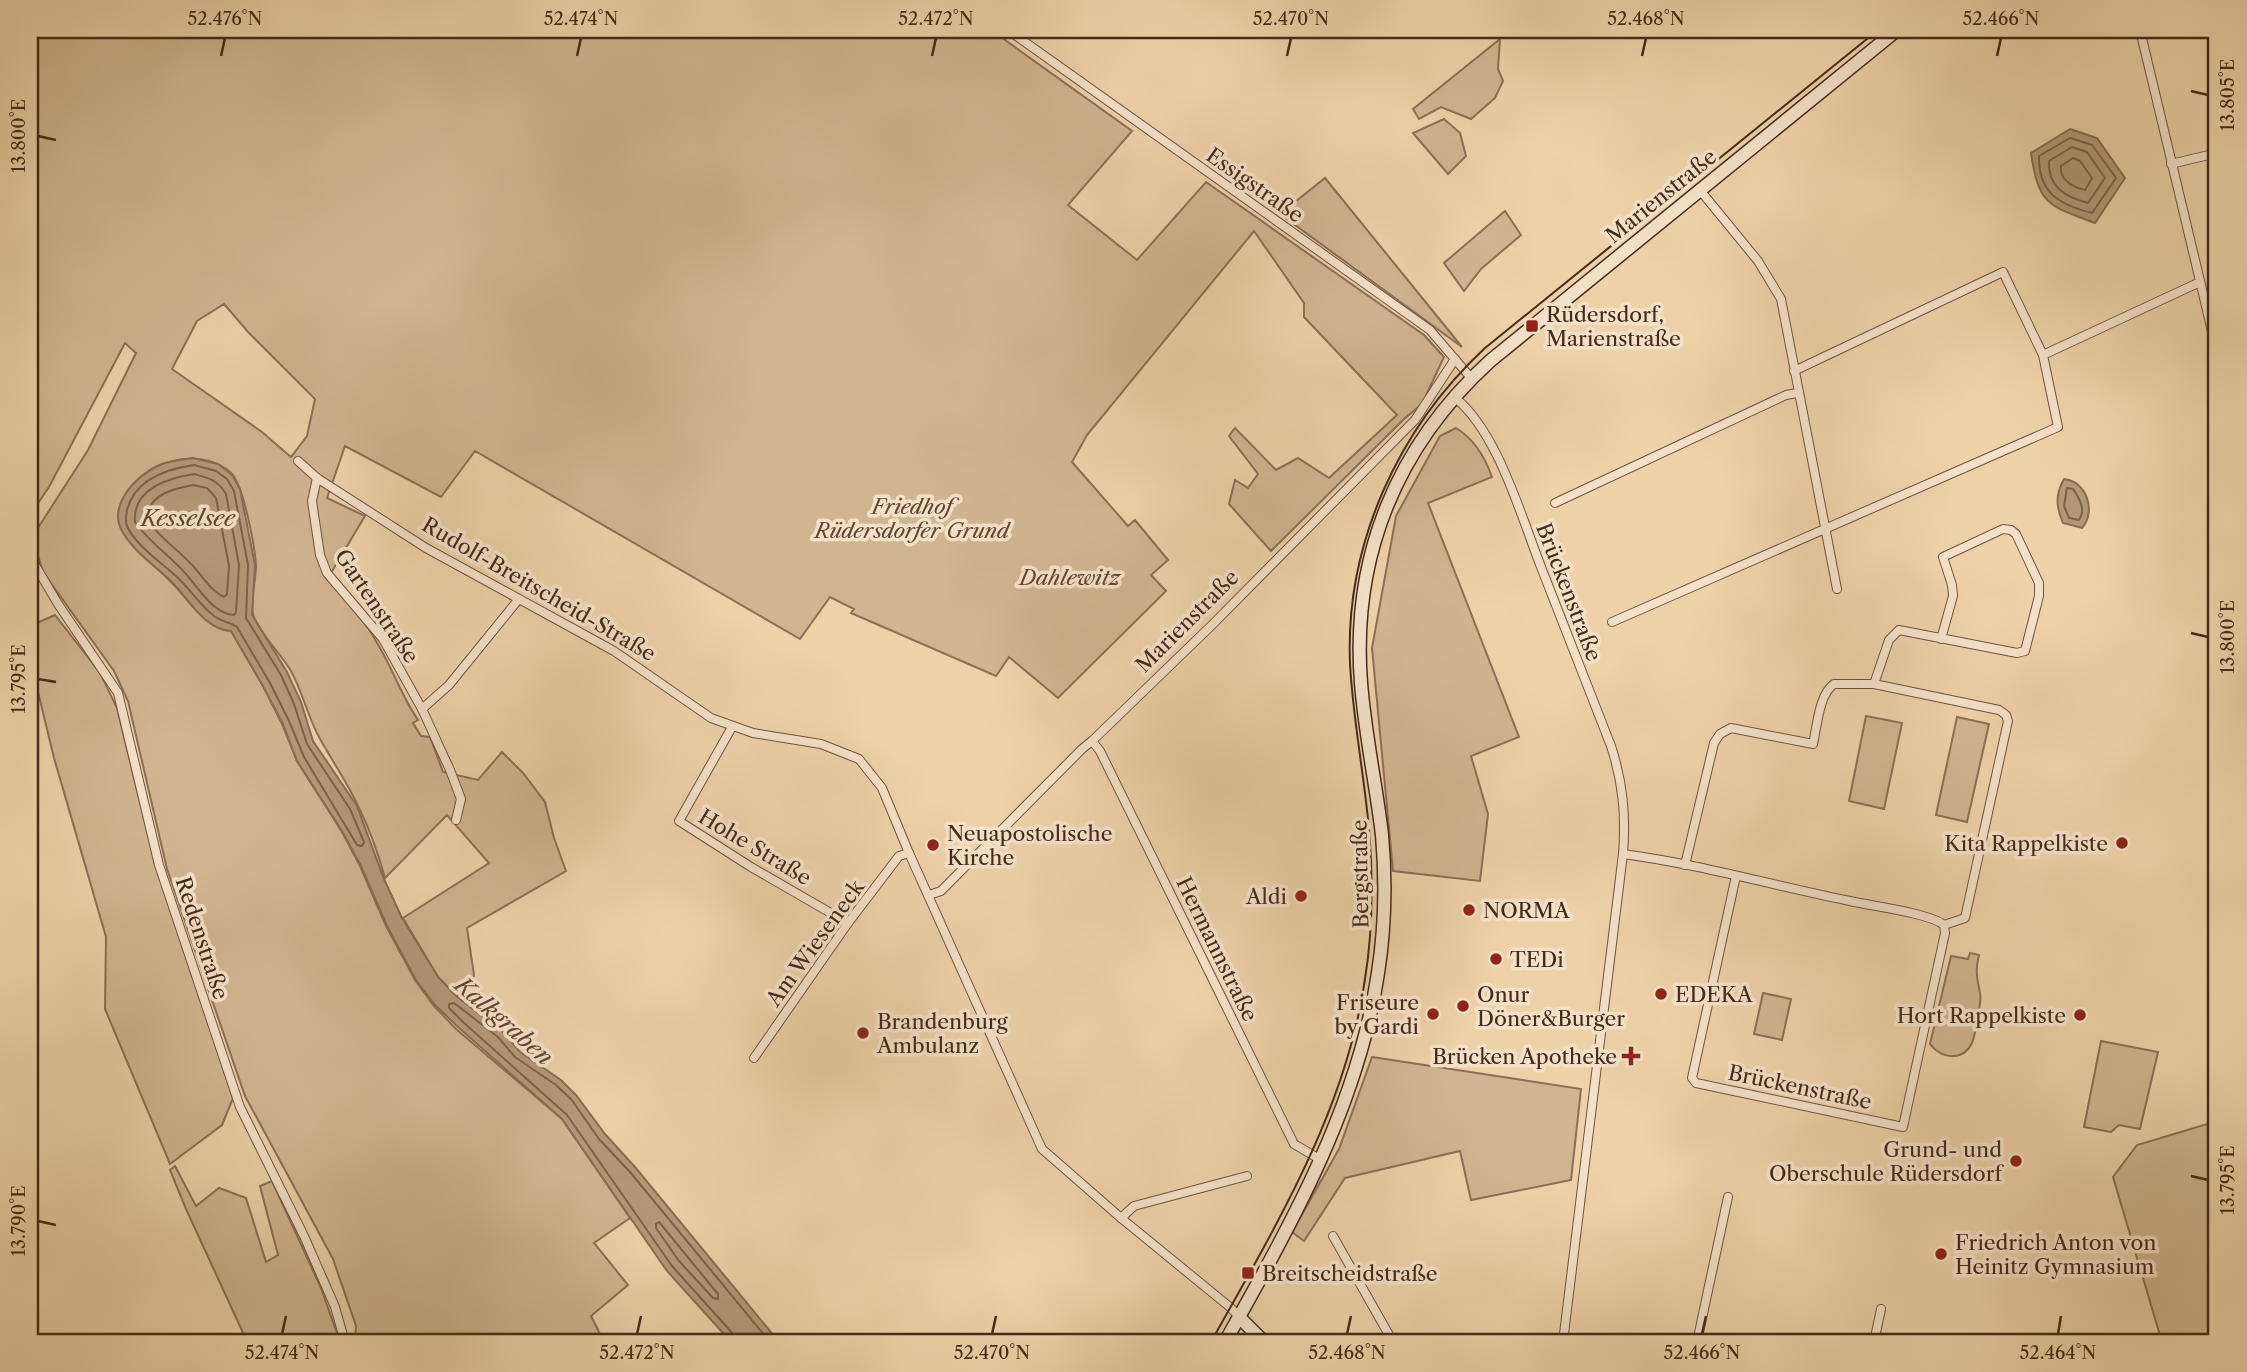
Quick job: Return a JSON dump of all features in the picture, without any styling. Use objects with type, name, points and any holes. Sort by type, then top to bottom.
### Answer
[{"type":"street","name":"Essigstraße","points":[[1008,30],[1430,330],[1471,378]]},
{"type":"street","name":"Marienstraße","points":[[1454,397],[1471,378],[1699,189],[1897,30]]},
{"type":"street","points":[[2140,30],[2200,282],[2213,319],[2217,352]]},
{"type":"street","points":[[2171,164],[2217,153]]},
{"type":"street","points":[[1699,189],[1758,261],[1781,299],[1797,393],[1827,528],[1837,589]]},
{"type":"street","points":[[1612,622],[2058,427],[2043,355],[2003,272],[1794,371]]},
{"type":"street","points":[[2043,355],[2200,282]]},
{"type":"street","name":"Marienstraße","points":[[929,895],[941,891],[1082,749],[1212,625],[1415,419],[1455,359]]},
{"type":"street","points":[[1555,503],[1786,395],[1797,393]]},
{"type":"street","name":"Brückenstraße","points":[[1454,397],[1474,418],[1503,471],[1611,746],[1619,769],[1625,805],[1623,854],[1563,1342]]},
{"type":"street","name":"Bergstraße","points":[[1225,1342],[1321,1160],[1364,1038],[1378,975],[1383,893],[1382,837],[1364,710],[1359,653],[1363,586],[1376,535],[1396,482],[1423,436],[1454,397]]},
{"type":"street","name":"Rudolf-Breitscheid-Straße","points":[[298,461],[317,478],[426,548],[614,651],[712,718],[732,727],[821,744],[859,760],[882,788],[1042,1149],[1231,1308],[1264,1342]]},
{"type":"street","name":"Gartenstraße","points":[[317,478],[312,501],[320,555],[327,573],[383,639],[422,709],[461,799],[456,820]]},
{"type":"street","points":[[1874,684],[1889,640],[1899,630],[1941,639],[2017,653],[2025,651],[2039,596],[2039,583],[2016,534],[2011,530],[2003,529],[1943,557],[1952,585],[1952,596],[1941,639]]},
{"type":"street","name":"Redenstraße","points":[[30,548],[34,565],[118,693],[159,865],[240,1107],[304,1236],[335,1307],[345,1342]]},
{"type":"street","points":[[422,709],[449,685],[517,600]]},
{"type":"street","points":[[1623,854],[1938,920],[1944,925],[1965,918],[2008,722],[2006,715],[1999,710],[1874,684],[1834,684],[1824,697],[1813,744],[1731,728],[1720,734],[1714,743],[1685,865]]},
{"type":"street","name":"Hohe Straße","points":[[732,727],[679,821],[751,867],[848,923]]},
{"type":"street","name":"Hermannstraße","points":[[1092,741],[1100,751],[1294,1144],[1321,1160]]},
{"type":"street","name":"Am Wieseneck","points":[[754,1058],[848,923],[900,856],[909,853]]},
{"type":"street","name":"Brückenstraße","points":[[1736,877],[1694,1065],[1692,1078],[1696,1083],[1903,1127],[1945,933],[1944,925]]},
{"type":"street","points":[[1121,1218],[1134,1206],[1247,1176]]},
{"type":"street","points":[[1697,1342],[1728,1197]]},
{"type":"street","points":[[1333,1236],[1393,1342]]},
{"type":"street","points":[[1874,1342],[1881,1309]]},
{"type":"green space","points":[[30,30],[991,30],[1132,131],[1068,205],[1137,260],[1206,182],[1424,335],[1444,357],[1422,404],[1271,551],[1229,504],[1235,480],[1248,488],[1258,474],[1229,436],[1235,428],[1276,470],[1298,458],[1329,478],[1397,415],[1304,317],[1304,303],[1254,231],[1087,435],[1072,462],[1128,526],[1135,520],[1168,560],[1151,575],[1166,591],[1058,698],[1009,657],[996,676],[851,613],[854,609],[830,597],[800,639],[475,451],[441,497],[345,446],[327,498],[365,516],[328,578],[375,638],[418,720],[413,723],[421,736],[430,737],[443,772],[478,780],[502,752],[523,773],[545,802],[566,871],[467,928],[474,975],[464,1003],[438,977],[403,918],[489,863],[447,815],[385,878],[365,822],[348,786],[318,735],[295,679],[255,620],[252,608],[256,566],[254,546],[245,504],[232,474],[208,461],[181,460],[152,469],[129,488],[120,508],[120,521],[130,543],[205,619],[231,631],[263,686],[297,761],[360,866],[386,926],[415,980],[434,1006],[456,1029],[562,1119],[630,1218],[594,1243],[628,1285],[591,1316],[604,1342],[355,1342],[356,1326],[333,1259],[245,1096],[167,869],[128,701],[114,671],[43,572],[34,542],[36,531],[88,450],[136,353],[125,343],[49,487],[30,515]],"holes":[[[224,304],[315,399],[307,436],[291,457],[262,432],[172,369],[197,321]]]},
{"type":"green space","points":[[1500,39],[1498,69],[1503,81],[1495,98],[1471,119],[1441,107],[1419,119],[1413,109]]},
{"type":"green space","points":[[1444,119],[1460,133],[1466,156],[1448,174],[1413,133]]},
{"type":"green space","points":[[1325,178],[1462,347],[1280,214]]},
{"type":"green space","points":[[1505,211],[1521,235],[1481,269],[1464,291],[1444,263]]},
{"type":"green space","points":[[1456,428],[1478,449],[1492,477],[1428,503],[1519,737],[1471,756],[1488,814],[1480,881],[1393,871],[1372,648],[1396,516],[1440,436]]},
{"type":"green space","points":[[55,615],[100,673],[117,708],[155,864],[233,1098],[222,1125],[170,1164],[105,1009],[106,937],[54,758],[30,659],[30,626]]},
{"type":"green space","points":[[1866,716],[1902,723],[1884,809],[1849,801]]},
{"type":"green space","points":[[1957,717],[1989,724],[1967,822],[1936,815]]},
{"type":"green space","points":[[1970,953],[1979,955],[1977,974],[1980,997],[1975,1033],[1971,1046],[1965,1052],[1957,1056],[1947,1056],[1930,1044],[1951,956],[1968,959]]},
{"type":"green space","points":[[1763,993],[1791,999],[1782,1040],[1754,1034]]},
{"type":"green space","points":[[2101,1041],[2158,1052],[2140,1129],[2119,1125],[2111,1132],[2084,1127]]},
{"type":"green space","points":[[1372,1057],[1581,1089],[1571,1180],[1471,1200],[1460,1151],[1345,1178],[1304,1241],[1292,1232],[1339,1149]]},
{"type":"green space","points":[[2217,1121],[2217,1342],[2162,1342],[2113,1177],[2137,1145]]},
{"type":"green space","points":[[175,1166],[196,1206],[219,1188],[246,1198],[266,1262],[278,1255],[260,1186],[272,1181],[321,1288],[340,1342],[243,1342],[244,1335],[170,1170]]},
{"type":"water","points":[[2070,129],[2097,138],[2125,178],[2095,223],[2066,212],[2048,201],[2042,194],[2034,170],[2031,153]]},
{"type":"water","name":"Kesselsee","points":[[193,458],[218,464],[232,475],[240,489],[255,565],[252,615],[287,672],[301,702],[313,741],[357,806],[384,879],[402,918],[438,977],[456,996],[503,1032],[520,1052],[561,1080],[576,1095],[605,1134],[779,1342],[731,1342],[667,1271],[562,1119],[458,1027],[435,1005],[416,980],[387,926],[361,866],[297,761],[283,724],[231,631],[213,625],[197,612],[171,581],[132,545],[122,531],[118,521],[119,510],[122,500],[135,482],[162,464]]},
{"type":"water","points":[[2064,479],[2078,485],[2087,498],[2089,513],[2082,528],[2063,523],[2058,496]]},
{"type":"tram line","points":[[1211,1342],[1305,1167],[1325,1122],[1356,1028],[1368,961],[1372,886],[1369,829],[1351,685],[1351,619],[1357,575],[1383,491],[1426,415],[1454,380],[1485,348],[1878,30]]},
{"type":"place","name":"Rüdersdorf, Marienstraße","points":[[1532,326]]},
{"type":"place","name":"Kita Rappelkiste","points":[[2122,843]]},
{"type":"place","name":"Neuapostolische Kirche","points":[[933,845]]},
{"type":"place","name":"Aldi","points":[[1301,896]]},
{"type":"place","name":"NORMA","points":[[1469,910]]},
{"type":"place","name":"TEDi","points":[[1496,959]]},
{"type":"place","name":"EDEKA","points":[[1661,994]]},
{"type":"place","name":"Onur Döner&Burger","points":[[1463,1006]]},
{"type":"place","name":"Friseure by Gardi","points":[[1433,1014]]},
{"type":"place","name":"Hort Rappelkiste","points":[[2080,1015]]},
{"type":"place","name":"Brandenburg Ambulanz","points":[[863,1033]]},
{"type":"place","name":"Brücken Apotheke","points":[[1631,1056]]},
{"type":"place","name":"Grund- und Oberschule Rüdersdorf","points":[[2016,1161]]},
{"type":"place","name":"Friedrich Anton von Heinitz Gymnasium","points":[[1941,1254]]},
{"type":"place","name":"Breitscheidstraße","points":[[1248,1273]]},
{"type":"park label","name":"Friedhof Rüdersdorfer Grund","points":[[912,518]]},
{"type":"park label","name":"Dahlewitz","points":[[1070,577]]},
{"type":"water label","name":"Kalkgraben","points":[[504,1021]]}]
